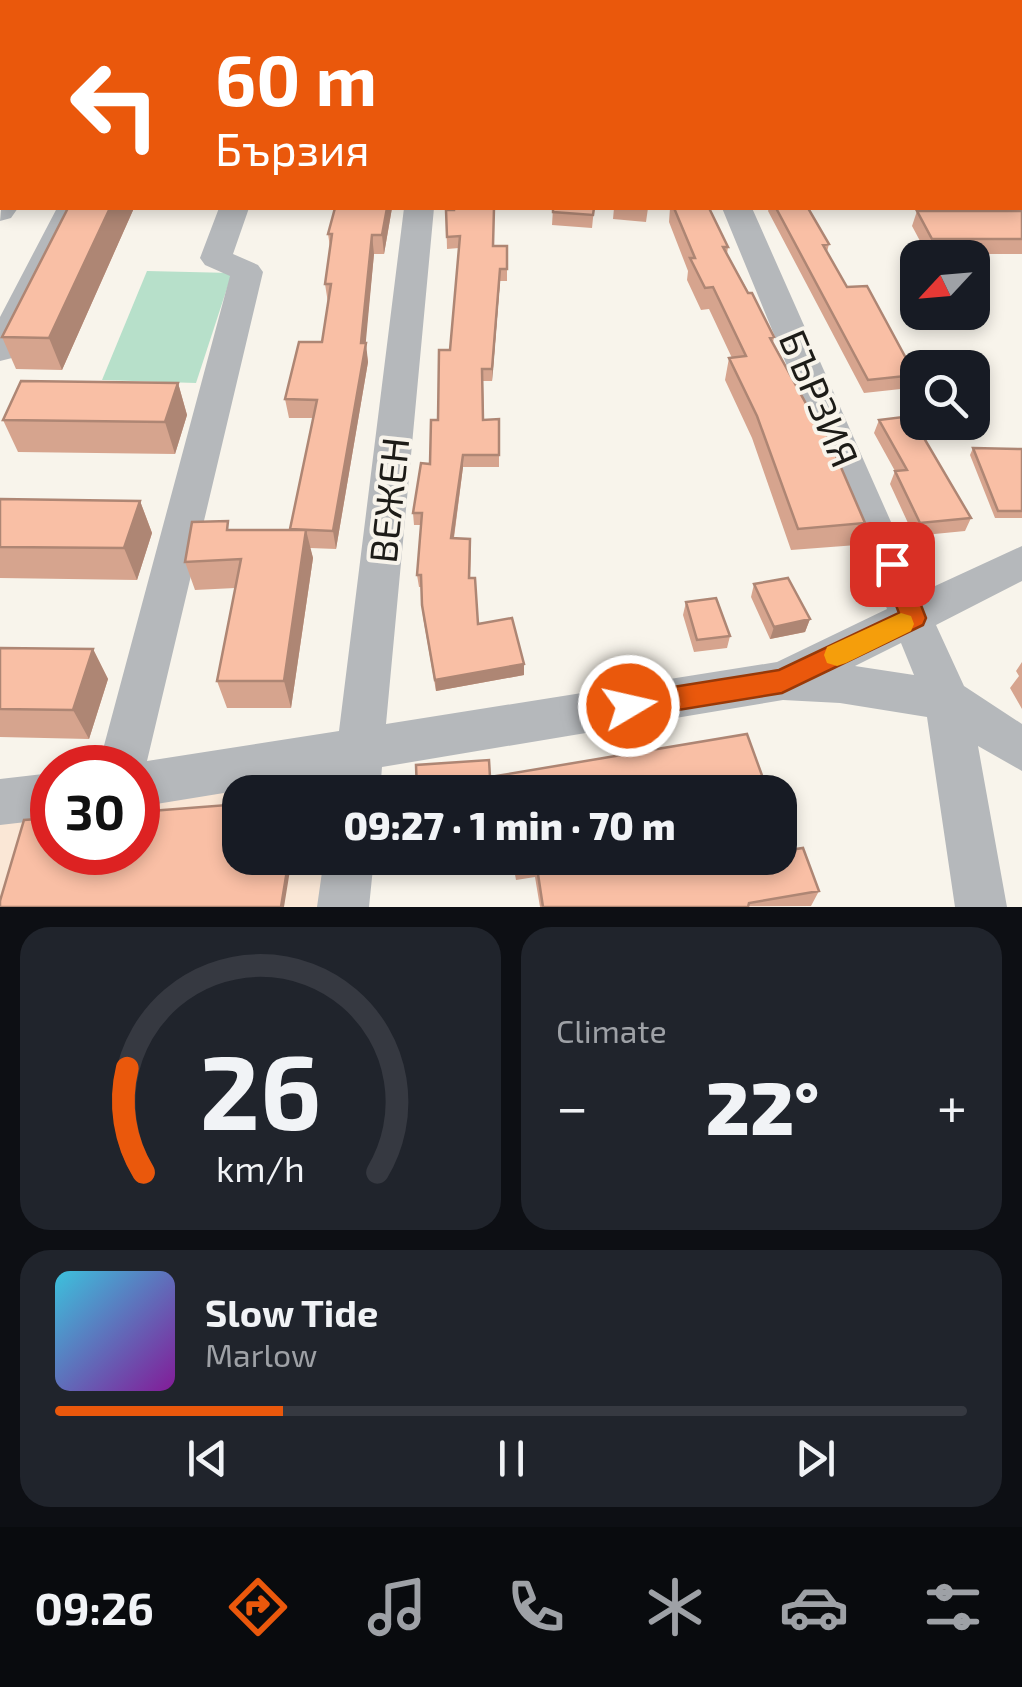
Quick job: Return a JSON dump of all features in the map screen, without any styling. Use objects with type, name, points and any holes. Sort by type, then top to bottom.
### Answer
[{"type":"street","points":[[0,350],[71,210]]},
{"type":"street","points":[[128,745],[247,272],[216,258],[233,210]]},
{"type":"street","name":"ВЕЖЕН","points":[[358,771],[419,210]]},
{"type":"street","name":"БЪРЗИЯ","points":[[739,210],[947,700],[982,907]]},
{"type":"street","points":[[160,783],[358,771],[782,681],[1022,562]]},
{"type":"street","points":[[782,681],[840,683],[947,700],[1022,750]]},
{"type":"street","points":[[0,802],[30,799]]},
{"type":"street","points":[[343,907],[347,875]]},
{"type":"shaded area","points":[[222,786],[222,875],[323,875],[318,907],[0,907],[0,820],[30,815],[30,875],[160,875],[160,796]]},
{"type":"green space","points":[[147,271],[232,273],[196,383],[102,380]]},
{"type":"building","points":[[67,210],[109,210],[49,338],[2,337]]},
{"type":"building","points":[[334,210],[387,210],[382,235],[372,235],[361,343],[366,343],[333,531],[290,529],[317,400],[285,399],[299,342],[322,342],[331,284],[325,284],[332,234],[328,234]]},
{"type":"building","points":[[446,210],[494,210],[493,246],[507,246],[507,269],[500,269],[492,369],[482,369],[483,420],[499,419],[499,455],[463,455],[451,538],[470,539],[469,578],[475,578],[478,624],[512,618],[524,664],[435,680],[421,575],[417,575],[422,513],[413,513],[421,463],[430,464],[431,420],[438,420],[439,350],[450,350],[460,236],[447,237]]},
{"type":"building","points":[[553,210],[594,210],[593,215]]},
{"type":"building","points":[[675,210],[710,210],[728,247],[723,247],[774,337],[770,338],[820,429],[824,428],[865,523],[798,529],[757,416],[729,358],[746,356],[713,287],[705,288],[690,258],[695,258]]},
{"type":"building","points":[[777,210],[809,210],[829,244],[823,245],[847,287],[867,286],[902,350],[900,377],[868,380]]},
{"type":"building","points":[[917,211],[1022,211],[1022,239],[932,239]]},
{"type":"building","points":[[21,381],[178,383],[165,422],[3,420]]},
{"type":"building","points":[[900,417],[900,440],[925,440],[971,518],[920,523],[895,471],[907,470],[879,420]]},
{"type":"building","points":[[973,448],[1022,449],[1022,511],[998,511]]},
{"type":"building","points":[[0,499],[140,501],[124,548],[0,547]]},
{"type":"building","points":[[228,521],[227,530],[306,530],[284,681],[217,681],[241,559],[185,562],[192,522]]},
{"type":"building","points":[[788,578],[810,619],[774,627],[754,584]]},
{"type":"building","points":[[716,598],[730,636],[697,640],[686,602]]},
{"type":"building","points":[[0,648],[93,649],[73,710],[0,709]]},
{"type":"building","points":[[747,734],[762,775],[502,775]]},
{"type":"building","points":[[489,760],[490,775],[416,775],[416,765]]},
{"type":"building","points":[[222,805],[222,875],[286,875],[281,907],[0,907],[24,820],[30,820],[30,875],[160,875],[160,810]]},
{"type":"building","points":[[803,848],[819,891],[749,903],[748,907],[543,907],[538,875],[797,875],[797,849]]},
{"type":"slow traffic","points":[[837,655],[901,624]]},
{"type":"route","points":[[629,706],[782,681],[914,618],[892,564]]}]
